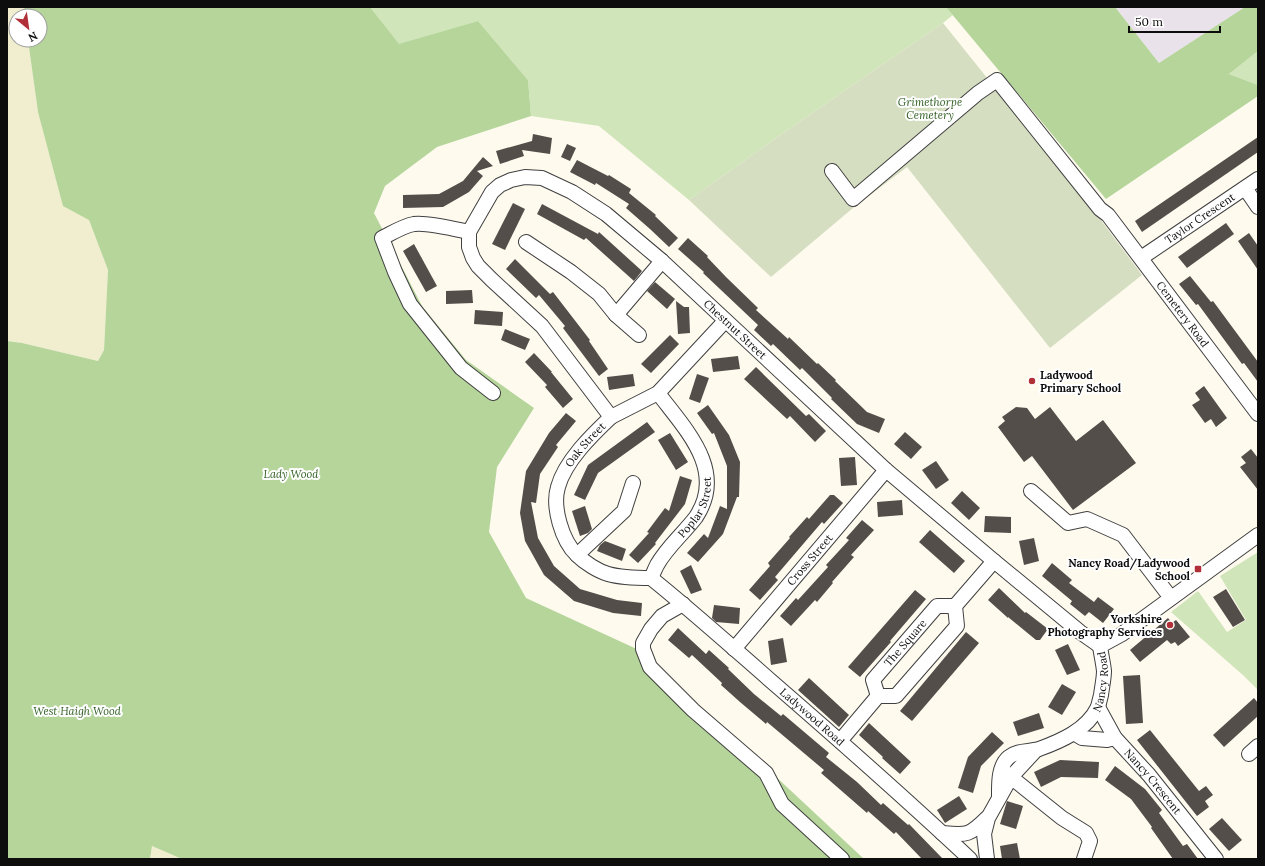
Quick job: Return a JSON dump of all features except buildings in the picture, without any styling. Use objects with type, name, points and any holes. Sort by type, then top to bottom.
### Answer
[{"type":"street","name":"Cemetery Road","points":[[832,171],[853,199],[978,93],[997,80],[1100,209],[1108,215],[1258,414]]},
{"type":"street","name":"Chestnut Street","points":[[469,232],[492,192],[500,185],[511,180],[526,177],[542,178],[572,192],[606,214],[662,261],[886,470],[994,561]]},
{"type":"street","name":"Taylor Crescent","points":[[1141,258],[1258,179]]},
{"type":"street","points":[[1245,188],[1258,207]]},
{"type":"street","points":[[469,232],[442,226],[414,224],[382,238],[395,272],[410,304],[461,368],[493,393]]},
{"type":"street","name":"Oak Street","points":[[469,232],[469,247],[478,266],[542,326],[611,417],[581,448],[567,468],[558,487],[556,507],[561,526],[568,542],[577,555],[591,565],[608,574],[624,577],[651,578]]},
{"type":"street","points":[[526,242],[571,272],[598,294],[616,315],[638,335]]},
{"type":"street","points":[[616,315],[662,261]]},
{"type":"street","points":[[611,417],[658,392],[725,321]]},
{"type":"street","name":"Poplar Street","points":[[651,578],[658,564],[696,517],[703,504],[708,486],[705,467],[699,449],[658,392]]},
{"type":"street","name":"Cross Street","points":[[734,649],[886,470]]},
{"type":"street","points":[[577,555],[624,511],[633,483]]},
{"type":"street","points":[[1032,491],[1068,523],[1087,519],[1123,535],[1171,598]]},
{"type":"street","name":"Nancy Road","points":[[1100,646],[1122,634],[1258,535]]},
{"type":"street","points":[[840,741],[878,696],[896,696],[958,626],[955,606],[994,561]]},
{"type":"street","name":"Nancy Road","points":[[994,561],[1080,632],[1100,646],[1104,672],[1098,707],[1115,738]]},
{"type":"street","name":"Ladywood Road","points":[[651,578],[683,604],[840,741],[970,859]]},
{"type":"street","points":[[683,604],[662,616],[651,629],[643,643],[643,649],[650,667],[693,710],[766,773],[782,804],[842,859]]},
{"type":"street","name":"The Square","points":[[878,696],[873,680],[937,606],[955,606]]},
{"type":"street","points":[[1084,859],[1090,841],[1086,833],[1062,818],[1006,773],[1003,764],[1010,757],[1019,752],[1036,750],[1057,742],[1074,733],[1087,721],[1098,707]]},
{"type":"street","points":[[1074,733],[1082,738],[1107,740],[1115,738]]},
{"type":"street","name":"Nancy Crescent","points":[[1115,738],[1149,775],[1213,858]]},
{"type":"street","points":[[986,859],[984,834],[988,818],[999,797],[1000,782],[1006,773]]},
{"type":"street","points":[[942,833],[962,835],[975,831],[988,818]]},
{"type":"shaded area","points":[[7,7],[24,7],[8,8],[8,48],[29,48],[38,112],[89,220],[108,270],[104,350],[98,361],[22,343],[7,341]]},
{"type":"shaded area","points":[[1115,7],[1245,7],[1159,63]]},
{"type":"shaded area","points":[[152,846],[182,859],[150,859]]},
{"type":"green space","points":[[370,7],[946,7],[953,15],[689,200],[599,126],[531,116],[528,80],[478,21],[399,45]]},
{"type":"green space","name":"Lady Wood","points":[[370,7],[399,44],[478,21],[528,80],[531,116],[437,147],[385,186],[374,213],[422,306],[466,360],[534,408],[497,467],[489,532],[526,598],[641,651],[864,859],[182,859],[152,846],[150,859],[7,859],[7,341],[22,343],[98,361],[104,350],[108,270],[89,220],[63,206],[38,112],[29,48],[48,48],[48,8],[24,8]]},
{"type":"green space","points":[[946,7],[1115,7],[1159,63],[1245,7],[1258,7],[1258,51],[1229,74],[1258,85],[1258,96],[1106,199]]},
{"type":"green space","name":"Grimethorpe Cemetery","points":[[943,23],[1094,211],[1142,275],[1050,348],[907,167],[853,208],[771,277],[689,200]]},
{"type":"green space","points":[[1258,51],[1258,85],[1229,74]]},
{"type":"green space","points":[[1258,552],[1258,690],[1171,612],[1198,591],[1227,632],[1246,620],[1220,576]]},
{"type":"place","name":"Ladywood Primary School","points":[[1032,381]]},
{"type":"place","name":"Nancy Road/Ladywood School","points":[[1198,569]]},
{"type":"place","name":"Yorkshire Photography Services","points":[[1170,625]]},
{"type":"park label","name":"West Haigh Wood","points":[[77,711]]}]
